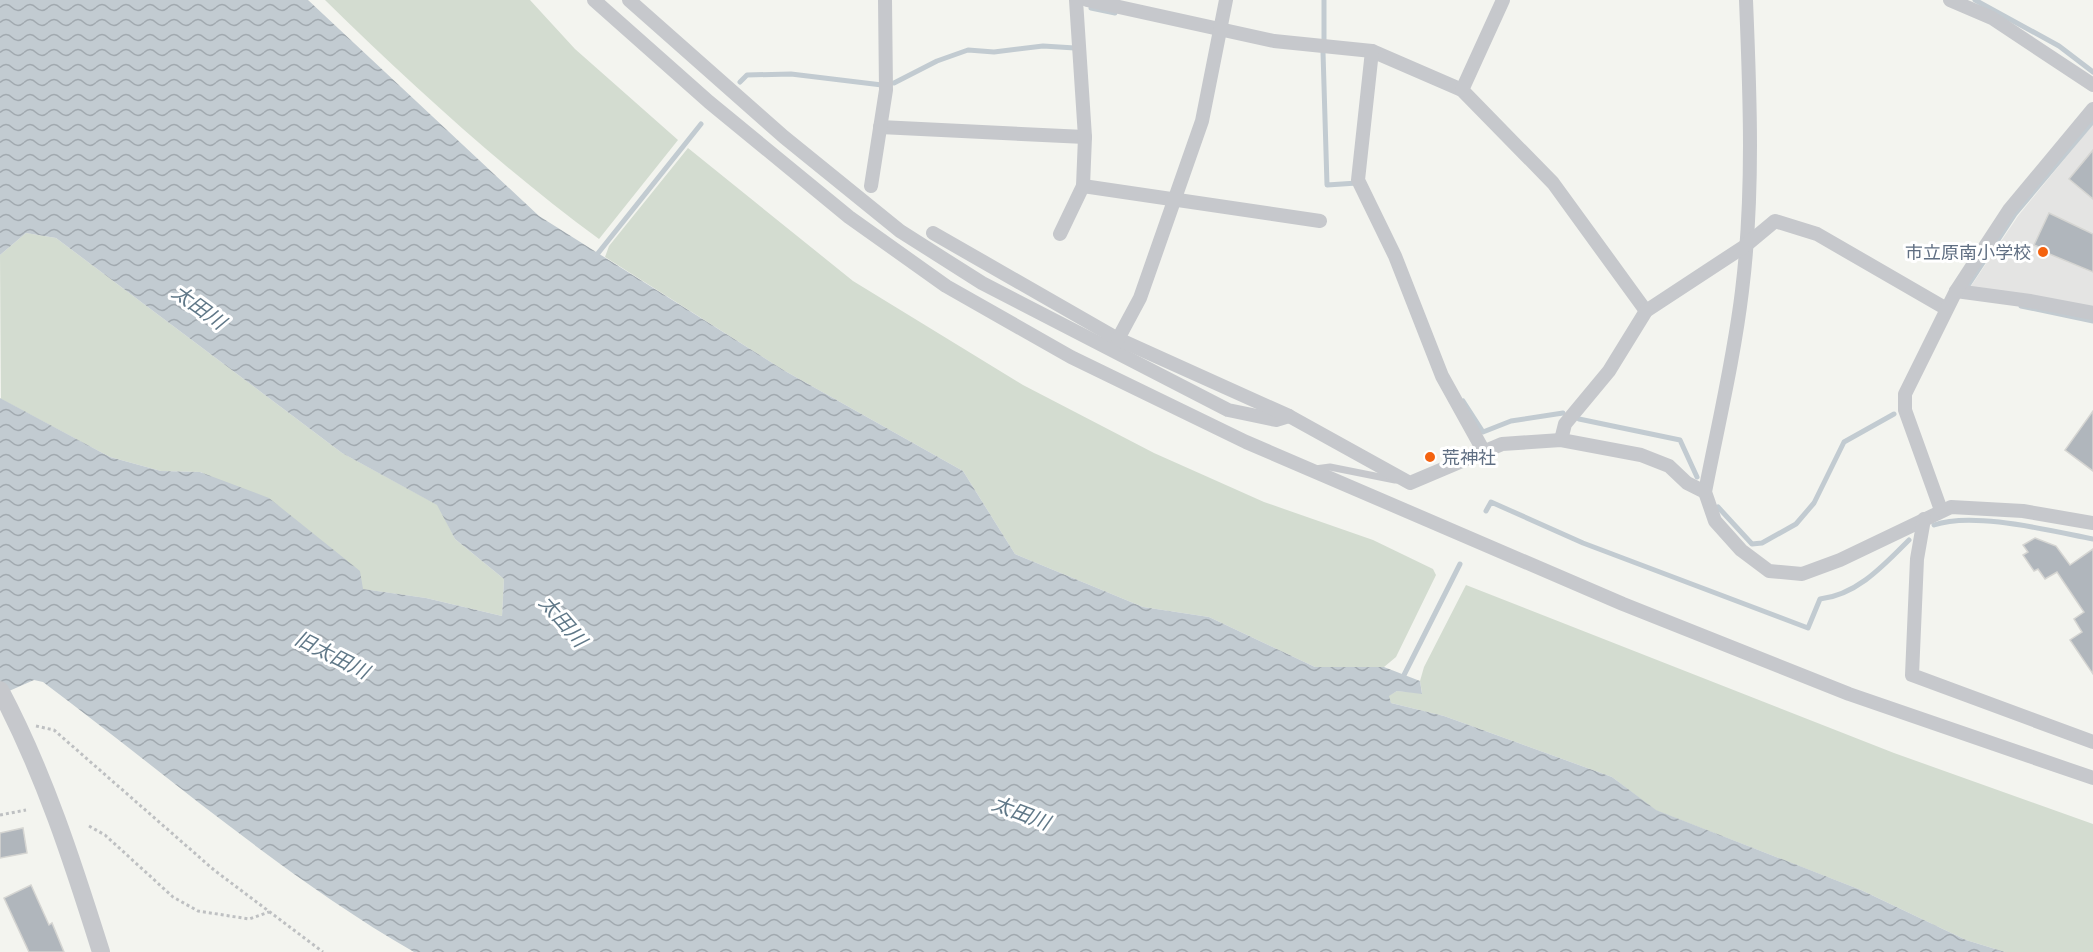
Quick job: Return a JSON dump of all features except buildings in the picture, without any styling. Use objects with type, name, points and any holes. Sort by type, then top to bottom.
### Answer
[{"type":"street","points":[[594,0],[709,102],[849,218],[946,286],[1071,357],[1246,442],[1623,604],[1849,694],[2093,778]]},
{"type":"street","points":[[629,0],[784,137],[900,231],[981,283],[1228,410],[1276,420],[1289,417]]},
{"type":"street","points":[[871,186],[885,90],[885,0]]},
{"type":"street","points":[[1060,234],[1083,186],[1085,137],[1076,0]]},
{"type":"street","points":[[1087,0],[1274,41],[1372,51],[1462,90],[1553,183],[1646,311]]},
{"type":"street","points":[[1118,339],[1140,298],[1202,121],[1226,0]]},
{"type":"street","points":[[1462,90],[1503,0]]},
{"type":"street","points":[[1746,0],[1751,138],[1745,246],[1742,290],[1705,492],[1715,520],[1741,550],[1769,571],[1802,574],[1840,560],[1951,507],[2023,511],[2093,523]]},
{"type":"street","points":[[1950,0],[1992,18],[2093,85]]},
{"type":"street","points":[[1372,51],[1358,180],[1395,256],[1442,376],[1483,450]]},
{"type":"street","points":[[1941,510],[1905,410],[1905,394],[1946,308],[2009,210],[2093,109]]},
{"type":"street","points":[[880,127],[1085,137]]},
{"type":"street","points":[[1083,186],[1320,221]]},
{"type":"street","points":[[1561,440],[1566,423],[1609,371],[1646,311],[1745,246],[1775,221],[1817,234],[1946,308]]},
{"type":"street","points":[[933,234],[1118,339],[1289,417],[1410,483],[1483,450],[1502,444],[1561,440],[1641,455],[1669,466],[1687,483],[1705,492]]},
{"type":"street","points":[[1956,291],[2093,313]]},
{"type":"street","points":[[1923,519],[1917,560],[1912,675],[2093,742]]},
{"type":"street","points":[[3,697],[45,789],[76,870],[101,952]]},
{"type":"lane","points":[[1308,469],[1330,467],[1410,483]]},
{"type":"path","points":[[28,728],[38,725],[54,730],[214,870],[323,952]]},
{"type":"path","points":[[0,815],[26,810]]},
{"type":"path","points":[[89,826],[105,835],[173,897],[198,911],[249,919],[269,912]]},
{"type":"shaded area","points":[[325,0],[530,0],[575,49],[678,140],[599,239],[492,154]]},
{"type":"shaded area","name":"市立原南小学校","points":[[2093,124],[2093,309],[1969,289],[2018,216]]},
{"type":"shaded area","points":[[688,148],[853,281],[1023,385],[1154,453],[1264,502],[1373,540],[1433,569],[1436,575],[1396,657],[1384,667],[1315,667],[1209,617],[1143,607],[1015,554],[963,471],[785,371],[605,257],[609,246]]},
{"type":"shaded area","points":[[26,233],[56,238],[342,453],[438,505],[455,539],[504,579],[502,616],[426,598],[362,589],[201,472],[161,471],[110,457],[1,399],[0,255]]},
{"type":"shaded area","points":[[1466,585],[1894,753],[2093,824],[2093,952],[2005,952],[1966,940],[1861,890],[1655,810],[1612,777],[1444,716],[1391,703],[1388,696],[1397,691],[1422,693],[1420,681],[1424,667]]},
{"type":"water","points":[[0,0],[308,0],[539,216],[785,371],[963,471],[1015,554],[1143,607],[1209,617],[1315,667],[1384,667],[1420,681],[1422,694],[1397,691],[1389,696],[1391,703],[1444,716],[1612,777],[1656,810],[1861,890],[1966,940],[2005,952],[414,952],[365,922],[270,857],[43,682],[34,680],[0,695],[0,398],[110,457],[161,471],[200,472],[269,498],[360,571],[363,589],[426,598],[502,616],[504,579],[455,539],[437,505],[342,453],[56,238],[26,233],[0,255]]},
{"type":"waterway","points":[[1324,0],[1324,42]]},
{"type":"waterway","points":[[1975,0],[2059,46],[2093,72]]},
{"type":"waterway","points":[[1091,8],[1115,13]]},
{"type":"waterway","points":[[894,83],[937,61],[968,50],[994,52],[1043,46],[1075,48],[1075,43]]},
{"type":"waterway","points":[[1323,52],[1327,185],[1357,183]]},
{"type":"waterway","points":[[740,82],[747,75],[791,74],[882,85]]},
{"type":"waterway","points":[[1967,287],[2015,214],[2093,121]]},
{"type":"waterway","points":[[595,257],[701,124]]},
{"type":"waterway","points":[[2021,306],[2093,321]]},
{"type":"waterway","points":[[1463,401],[1483,432],[1511,421],[1563,413]]},
{"type":"waterway","points":[[1718,507],[1752,544],[1762,543],[1796,524],[1814,503],[1844,442],[1894,414]]},
{"type":"waterway","points":[[1579,419],[1680,440],[1697,477]]},
{"type":"waterway","points":[[1486,511],[1491,502],[1583,543],[1808,628],[1820,599],[1846,592],[1858,585],[1880,569],[1909,540]]},
{"type":"waterway","points":[[1934,525],[1950,521],[1990,521],[2035,527],[2093,539]]},
{"type":"waterway","points":[[1404,675],[1460,564]]},
{"type":"place","name":"市立原南小学校","points":[[2043,252]]},
{"type":"place","name":"荒神社","points":[[1430,457]]},
{"type":"water label","name":"太田川","points":[[199,307]]},
{"type":"water label","name":"太田川","points":[[563,621]]},
{"type":"water label","name":"旧太田川","points":[[332,655]]},
{"type":"water label","name":"太田川","points":[[1021,813]]}]
